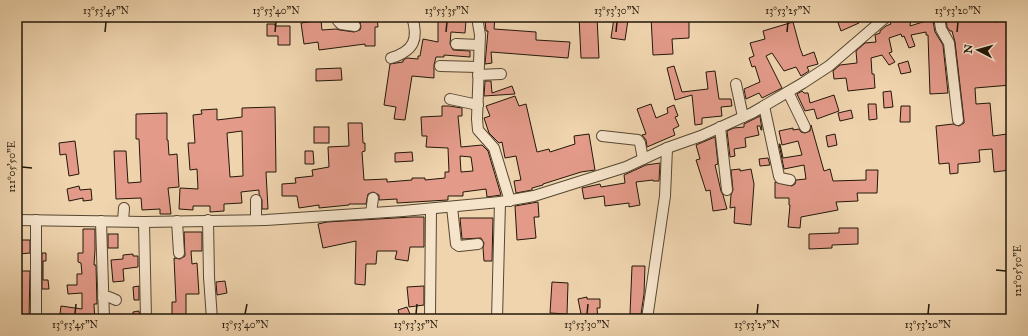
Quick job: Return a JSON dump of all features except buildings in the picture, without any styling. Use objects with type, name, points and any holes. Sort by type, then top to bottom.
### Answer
[{"type":"street","points":[[338,17],[341,24],[355,26]]},
{"type":"street","points":[[391,58],[401,55],[410,49],[415,35],[415,26],[412,17]]},
{"type":"street","points":[[478,17],[478,130],[494,148],[505,202],[496,319]]},
{"type":"street","points":[[939,17],[941,29],[950,43],[958,120]]},
{"type":"street","points":[[17,220],[144,222],[256,220],[431,209],[505,202],[534,196],[626,168],[667,148],[701,136],[743,117],[788,92],[829,66],[883,18]]},
{"type":"street","points":[[456,44],[479,45]]},
{"type":"street","points":[[440,66],[501,74]]},
{"type":"street","points":[[736,84],[743,117]]},
{"type":"street","points":[[788,92],[805,127]]},
{"type":"street","points":[[450,99],[478,105]]},
{"type":"street","points":[[764,106],[779,176],[790,180]]},
{"type":"street","points":[[720,127],[727,190]]},
{"type":"street","points":[[602,136],[638,140],[643,159]]},
{"type":"street","points":[[648,319],[665,196],[667,148]]},
{"type":"street","points":[[371,213],[373,198]]},
{"type":"street","points":[[256,200],[256,220]]},
{"type":"street","points":[[452,207],[456,244],[459,246],[478,244]]},
{"type":"street","points":[[123,221],[124,208]]},
{"type":"street","points":[[430,316],[431,209]]},
{"type":"street","points":[[36,220],[36,319]]},
{"type":"street","points":[[208,220],[209,277],[212,319]]},
{"type":"street","points":[[101,221],[104,319]]},
{"type":"street","points":[[178,221],[179,253]]},
{"type":"street","points":[[144,222],[146,319]]},
{"type":"street","points":[[104,296],[116,300]]}]
